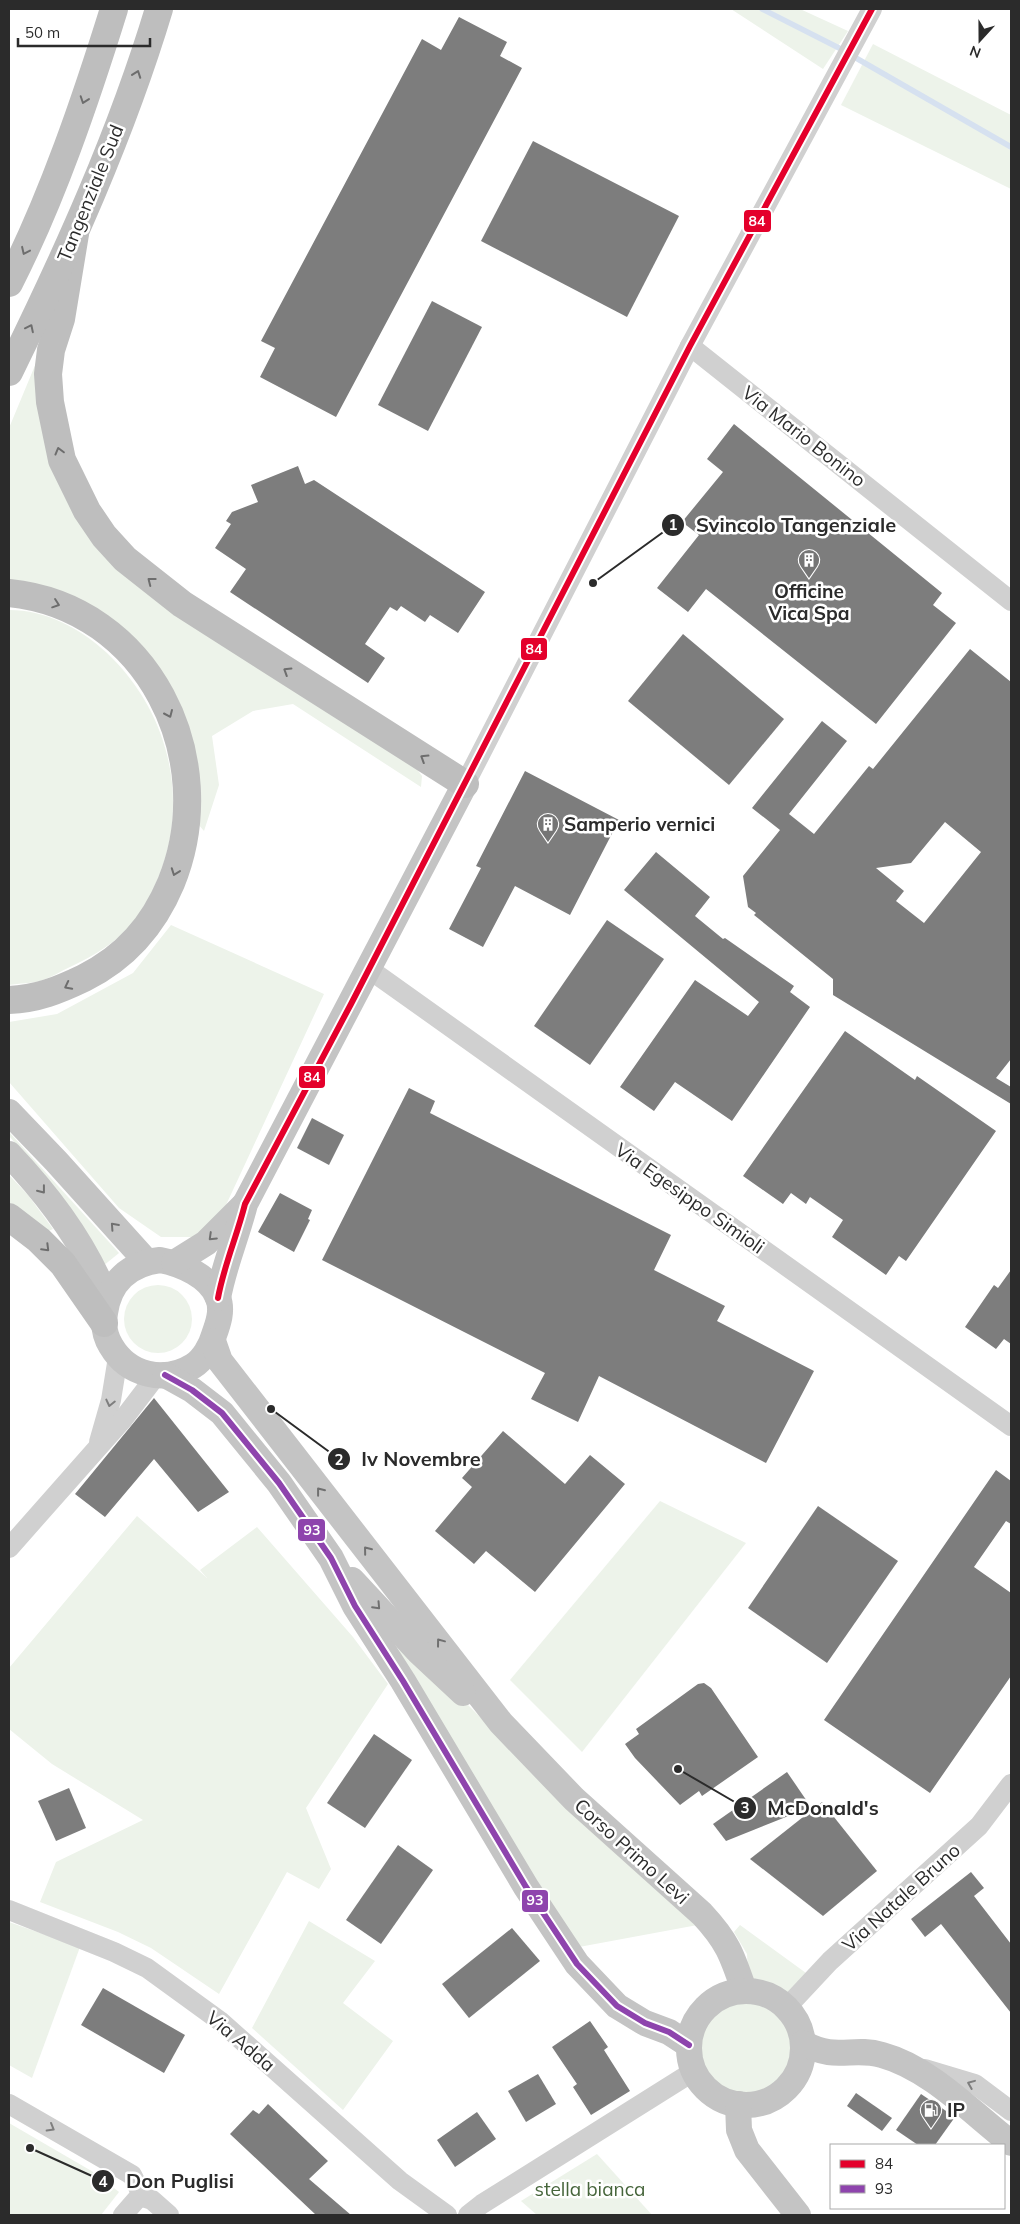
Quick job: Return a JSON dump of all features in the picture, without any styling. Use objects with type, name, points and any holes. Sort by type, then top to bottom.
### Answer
[{"type":"highway","name":"Tangenziale Sud","points":[[9,282],[26,250],[76,122],[114,9]]},
{"type":"highway","name":"Tangenziale Sud","points":[[9,372],[75,234],[115,136],[159,9]]},
{"type":"highway","points":[[75,234],[61,318],[51,350],[48,374],[50,402],[62,460],[73,486],[100,530],[125,559],[182,604],[465,784]]},
{"type":"highway","points":[[9,593],[32,596],[64,606],[93,622],[120,642],[144,668],[164,702],[178,734],[186,768],[188,802],[185,836],[177,868],[162,905],[142,934],[118,957],[95,972],[58,991],[28,999],[9,1000]]},
{"type":"highway","points":[[9,1217],[39,1240],[105,1312]]},
{"type":"main road","points":[[160,1375],[194,1366],[205,1355],[213,1341],[220,1315],[218,1298],[224,1267],[237,1236],[245,1204],[465,784]]},
{"type":"main road","points":[[9,1112],[147,1262]]},
{"type":"main road","points":[[9,1154],[34,1180],[55,1207],[95,1271],[105,1312],[106,1336],[118,1357],[142,1373],[160,1375],[192,1390],[222,1413],[279,1483],[331,1558],[355,1606],[403,1681],[526,1887],[576,1964],[617,2006],[645,2022],[669,2032],[689,2045]]},
{"type":"main road","points":[[174,1263],[206,1243],[245,1204]]},
{"type":"main road","points":[[105,1312],[114,1284],[119,1279],[129,1270],[147,1262],[160,1260],[174,1263],[205,1280],[218,1298]]},
{"type":"main road","name":"Corso Primo Levi","points":[[213,1341],[220,1361],[501,1723],[574,1799],[712,1925],[730,1950],[744,1990]]},
{"type":"main road","name":"Corso Primo Levi","points":[[331,1558],[418,1651],[464,1693],[501,1723]]},
{"type":"main road","points":[[796,2077],[802,2064],[803,2043],[796,2019],[787,2007],[774,1997],[744,1990],[720,1998],[700,2013],[692,2029],[689,2045],[697,2076],[710,2092],[723,2100],[750,2104],[775,2097],[796,2077],[817,2061],[836,2054]]},
{"type":"main road","points":[[803,2043],[821,2052],[880,2054],[914,2066],[1011,2143]]},
{"type":"main road","points":[[750,2104],[739,2130],[747,2150],[798,2215]]},
{"type":"street","points":[[465,784],[690,346],[872,9]]},
{"type":"street","name":"Via Mario Bonino","points":[[690,346],[1011,601]]},
{"type":"street","name":"Via Egesippo Simioli","points":[[369,969],[1011,1426]]},
{"type":"street","points":[[96,1448],[111,1400],[118,1357]]},
{"type":"street","points":[[9,1548],[160,1375]]},
{"type":"street","name":"Via Natale Bruno","points":[[787,2007],[830,1961],[978,1826],[1011,1784]]},
{"type":"street","name":"Via Adda","points":[[9,1910],[114,1952],[147,1968],[220,2021],[400,2181],[447,2215]]},
{"type":"street","points":[[914,2066],[975,2084],[1011,2111]]},
{"type":"street","points":[[481,2211],[659,2092],[697,2076]]},
{"type":"street","points":[[9,2104],[132,2174],[143,2197]]},
{"type":"street","points":[[123,2215],[137,2199],[143,2197],[152,2200],[169,2215]]},
{"type":"green space","points":[[731,9],[800,9],[848,31],[823,69]]},
{"type":"green space","points":[[873,44],[1011,115],[1011,189],[841,105]]},
{"type":"green space","points":[[36,363],[70,505],[416,768],[422,776],[421,787],[293,704],[253,711],[212,736],[219,785],[204,831],[198,824],[156,669],[9,584],[9,428]]},
{"type":"green space","points":[[9,610],[36,613],[74,628],[107,653],[132,681],[152,713],[165,747],[172,782],[172,818],[166,853],[154,888],[128,929],[96,953],[50,977],[34,982],[9,985]]},
{"type":"green space","points":[[171,925],[324,994],[226,1205],[196,1237],[161,1237],[119,1208],[9,1082],[9,1022],[57,1014],[133,973]]},
{"type":"green space","points":[[9,1132],[119,1253],[103,1266],[56,1190],[9,1136]]},
{"type":"green space","points":[[9,1175],[28,1195],[53,1229],[46,1232],[9,1207]]},
{"type":"green space","points":[[158,1285],[171,1288],[182,1295],[189,1306],[192,1319],[189,1332],[182,1343],[171,1350],[158,1353],[145,1350],[134,1343],[127,1332],[124,1319],[127,1306],[134,1295],[145,1288]]},
{"type":"green space","points":[[660,1501],[746,1543],[582,1752],[510,1680]]},
{"type":"green space","points":[[137,1516],[207,1578],[200,1570],[257,1527],[353,1637],[388,1684],[306,1808],[331,1869],[319,1889],[287,1872],[219,1994],[151,1948],[118,1932],[40,1902],[56,1862],[143,1820],[52,1764],[9,1729],[9,1668]]},
{"type":"green space","points":[[389,1633],[465,1702],[553,1790],[703,1924],[579,1947],[548,1918]]},
{"type":"green space","points":[[309,1921],[375,1961],[343,2003],[393,2041],[343,2110],[252,2028]]},
{"type":"green space","points":[[9,1922],[80,1947],[32,2078],[9,2065]]},
{"type":"green space","points":[[740,1925],[806,1973],[787,1994],[775,1985],[752,1980],[748,1974],[747,1954],[734,1932]]},
{"type":"green space","points":[[747,1999],[765,2002],[781,2013],[792,2029],[795,2047],[792,2065],[781,2081],[765,2092],[747,2095],[729,2092],[713,2081],[702,2065],[699,2047],[702,2029],[713,2013],[729,2002]]},
{"type":"green space","points":[[9,2123],[95,2173],[119,2192],[101,2215],[9,2215]]},
{"type":"green space","name":"stella bianca","points":[[597,2154],[652,2215],[537,2215],[521,2201]]},
{"type":"building","points":[[459,17],[507,42],[500,56],[522,68],[336,417],[260,377],[275,348],[261,341],[422,39],[441,50]]},
{"type":"building","points":[[533,141],[679,216],[627,317],[481,241]]},
{"type":"building","points":[[432,301],[482,327],[428,431],[378,405]]},
{"type":"building","name":"Officine Vica Spa","points":[[734,424],[942,593],[933,605],[956,623],[876,724],[706,589],[688,612],[657,588],[699,535],[682,522],[723,472],[707,459]]},
{"type":"building","points":[[298,466],[305,484],[314,480],[485,592],[458,633],[430,615],[425,622],[401,606],[397,611],[390,607],[365,644],[385,658],[368,683],[230,592],[246,569],[215,548],[231,524],[226,521],[232,512],[258,502],[251,485]]},
{"type":"building","points":[[683,634],[784,719],[729,785],[628,701]]},
{"type":"building","points":[[970,649],[1011,682],[1011,1059],[996,1078],[1011,1087],[1011,1104],[833,995],[833,979],[754,915],[756,913],[748,907],[743,876],[780,830],[752,808],[822,721],[847,741],[789,814],[814,834],[869,766],[873,769]],"holes":[[[945,822],[981,852],[924,923],[896,901],[904,891],[876,868],[911,863]]]},
{"type":"building","name":"Samperio vernici","points":[[525,771],[619,820],[570,915],[515,886],[483,947],[449,929],[481,868],[476,866]]},
{"type":"building","points":[[656,852],[710,897],[695,916],[723,939],[725,938],[794,986],[790,992],[810,1007],[732,1121],[675,1082],[654,1111],[620,1087],[695,980],[748,1016],[759,1002],[624,890]]},
{"type":"building","points":[[607,920],[664,959],[590,1065],[534,1026]]},
{"type":"building","points":[[845,1031],[915,1080],[917,1076],[996,1131],[906,1261],[899,1256],[886,1275],[832,1237],[843,1220],[810,1197],[806,1204],[791,1193],[783,1204],[743,1176]]},
{"type":"building","points":[[409,1088],[435,1101],[430,1113],[671,1235],[654,1270],[725,1306],[717,1321],[814,1371],[766,1463],[599,1376],[578,1422],[531,1399],[545,1373],[322,1260]]},
{"type":"building","points":[[312,1118],[344,1135],[329,1165],[297,1148]]},
{"type":"building","points":[[280,1193],[312,1210],[308,1219],[310,1220],[294,1252],[258,1232]]},
{"type":"building","points":[[1011,1270],[1011,1344],[1004,1339],[996,1349],[965,1327],[994,1285],[998,1288]]},
{"type":"building","points":[[154,1398],[229,1492],[198,1512],[154,1459],[105,1517],[75,1494]]},
{"type":"building","points":[[503,1431],[565,1484],[590,1455],[625,1484],[535,1592],[486,1551],[474,1564],[435,1531],[472,1487],[462,1478]]},
{"type":"building","points":[[996,1470],[1011,1481],[1011,1524],[1006,1521],[974,1567],[1011,1593],[1011,1676],[930,1793],[824,1720]]},
{"type":"building","points":[[818,1506],[898,1561],[827,1663],[748,1608]]},
{"type":"building","points":[[704,1683],[711,1688],[758,1757],[702,1796],[699,1791],[680,1805],[635,1758],[625,1744],[639,1734],[636,1729],[698,1684]]},
{"type":"building","points":[[374,1734],[412,1760],[365,1828],[327,1803]]},
{"type":"building","points":[[787,1772],[811,1807],[726,1841],[713,1824]]},
{"type":"building","points":[[69,1788],[86,1828],[56,1841],[38,1801]]},
{"type":"building","points":[[822,1802],[877,1871],[823,1916],[750,1859]]},
{"type":"building","points":[[398,1845],[433,1870],[381,1944],[346,1920]]},
{"type":"building","points":[[971,1872],[984,1888],[974,1896],[1011,1944],[1011,2013],[941,1924],[925,1937],[911,1919]]},
{"type":"building","points":[[512,1928],[540,1961],[469,2018],[442,1984]]},
{"type":"building","points":[[103,1988],[185,2035],[164,2073],[81,2025]]},
{"type":"building","points":[[590,2021],[608,2047],[604,2050],[630,2091],[591,2115],[573,2087],[577,2084],[552,2047]]},
{"type":"building","points":[[538,2074],[556,2104],[526,2122],[508,2091]]},
{"type":"building","points":[[856,2093],[892,2118],[882,2131],[847,2106]]},
{"type":"building","points":[[921,2094],[955,2117],[936,2144],[917,2144],[896,2130]]},
{"type":"building","points":[[268,2104],[328,2161],[309,2179],[351,2215],[316,2215],[230,2134],[253,2110],[259,2114]]},
{"type":"building","points":[[477,2112],[496,2139],[455,2167],[437,2140]]},
{"type":"waterway","points":[[762,9],[839,48]]},
{"type":"waterway","points":[[856,58],[1011,147]]},
{"type":"transit line","name":"84","points":[[218,1298],[245,1204],[351,1004],[690,346],[872,9]]},
{"type":"transit line","name":"93","points":[[165,1375],[192,1390],[222,1413],[279,1483],[331,1558],[355,1606],[403,1681],[526,1887],[577,1964],[617,2006],[645,2023],[669,2032],[689,2045]]},
{"type":"place","name":"Officine Vica Spa","points":[[809,579]]},
{"type":"place","name":"Svincolo Tangenziale","points":[[593,583]]},
{"type":"place","name":"Samperio vernici","points":[[548,843]]},
{"type":"place","name":"Iv Novembre","points":[[271,1409]]},
{"type":"place","name":"McDonald's","points":[[678,1769]]},
{"type":"place","name":"IP","points":[[931,2129]]},
{"type":"place","name":"Don Puglisi","points":[[30,2148]]}]
